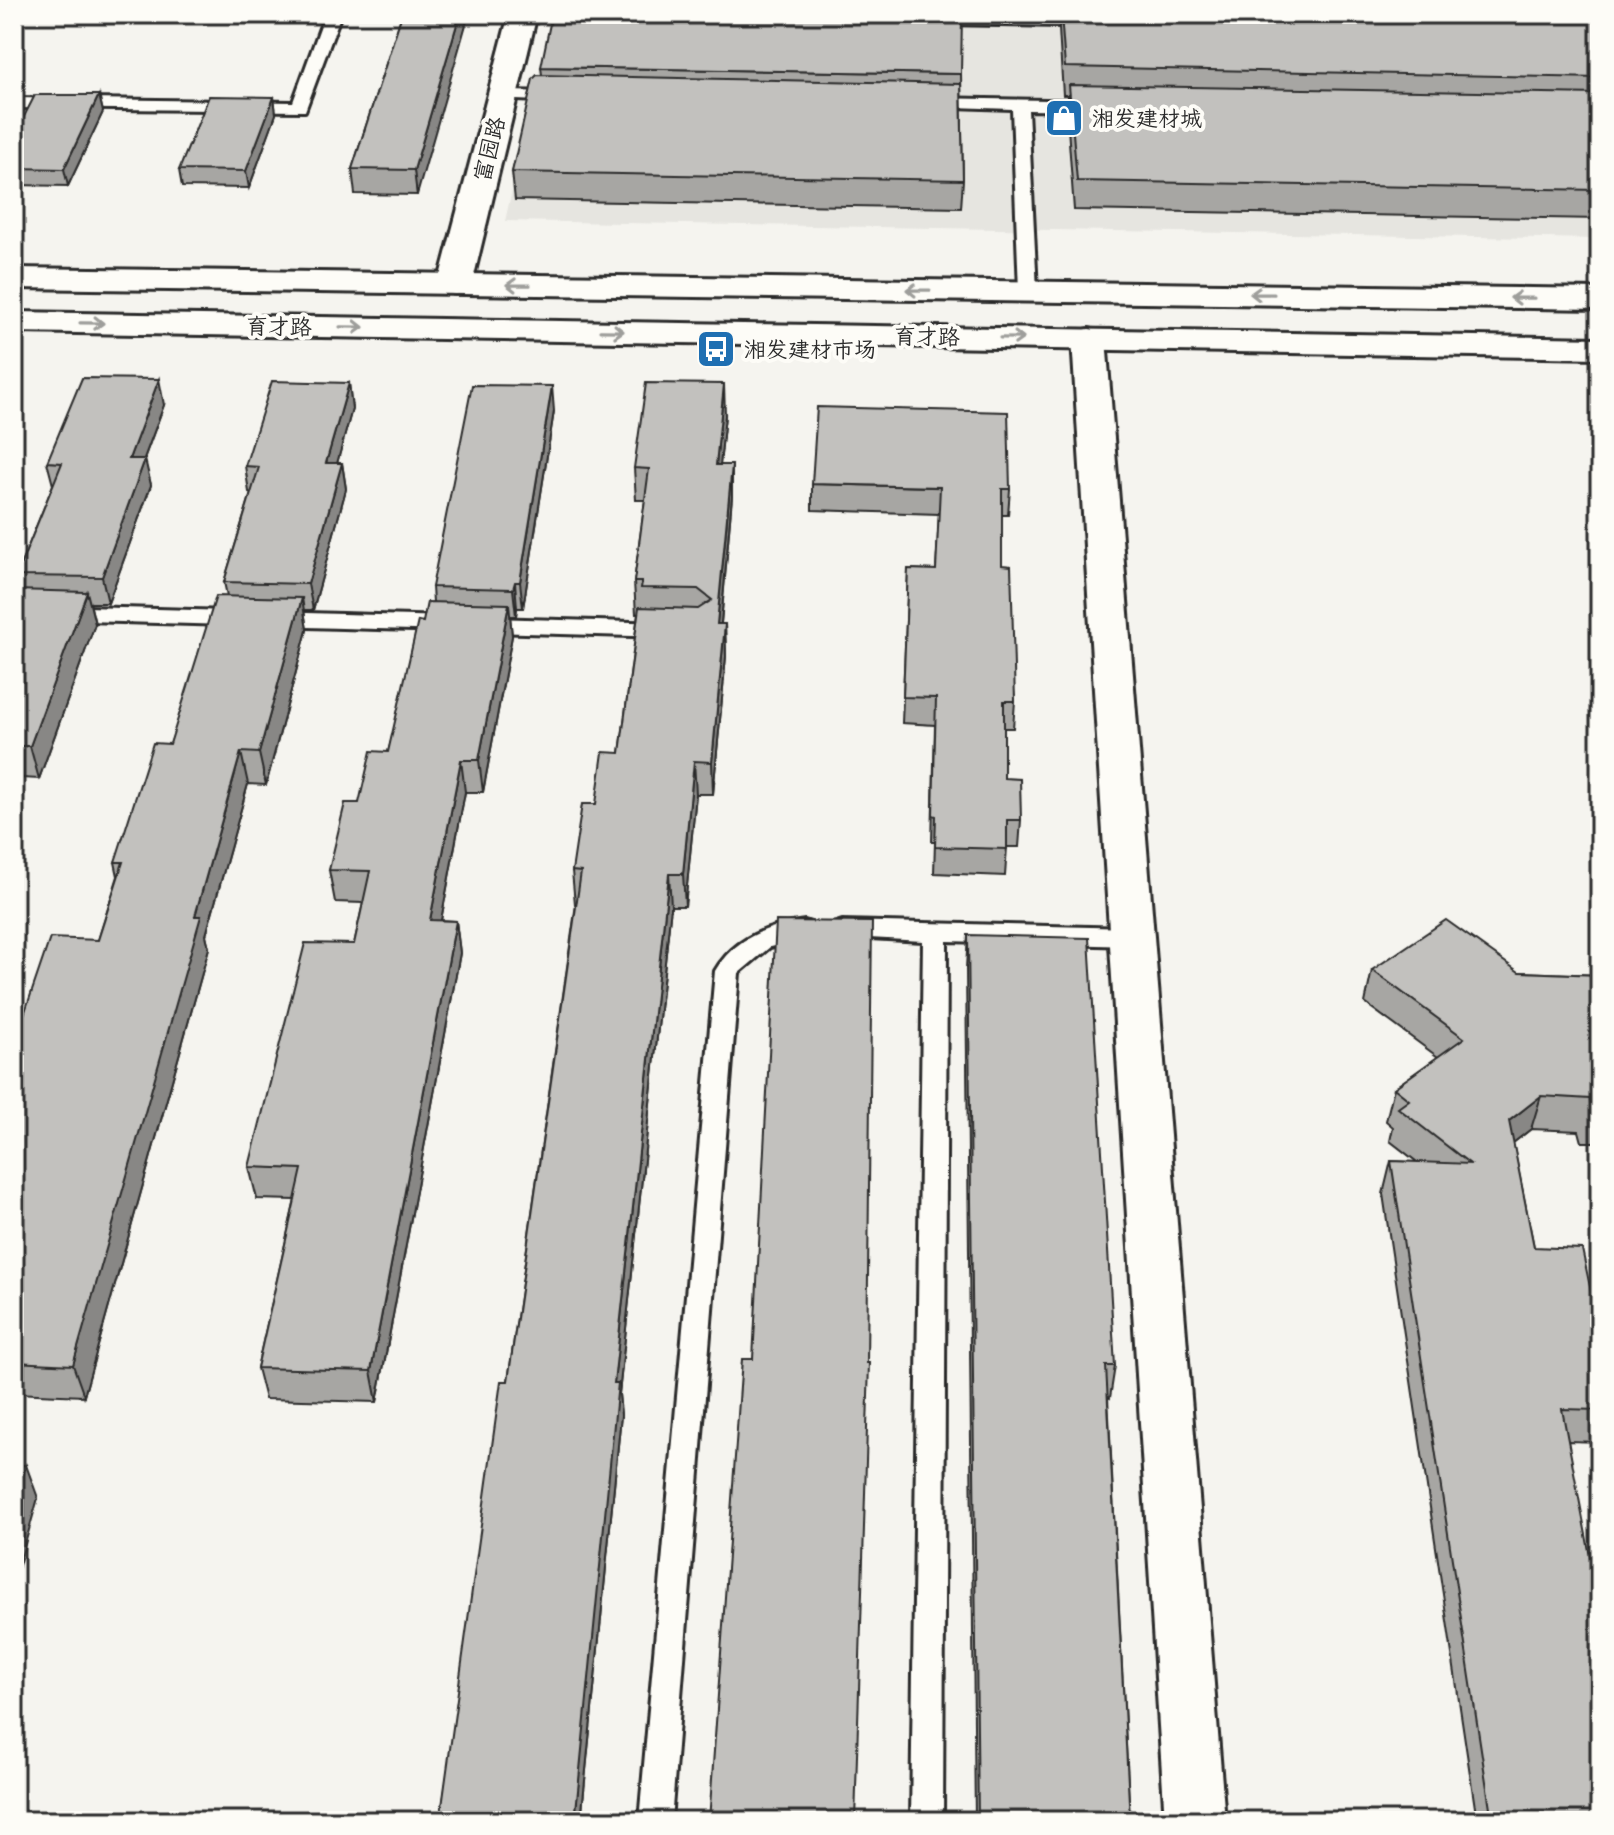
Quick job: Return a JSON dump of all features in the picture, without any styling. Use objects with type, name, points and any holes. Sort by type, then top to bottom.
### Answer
[{"type":"main road","name":"富园路","points":[[455,284],[523,14]]},
{"type":"main road","points":[[884,14],[1153,18]]},
{"type":"main road","name":"育才路","points":[[14,278],[1600,299]]},
{"type":"main road","points":[[1560,298],[1588,347]]},
{"type":"main road","name":"育才路","points":[[14,322],[1588,347]]},
{"type":"main road","points":[[1089,339],[1195,1821]]},
{"type":"lane","points":[[14,103],[299,107],[333,14]]},
{"type":"lane","points":[[502,96],[581,97]]},
{"type":"lane","points":[[910,103],[1114,107]]},
{"type":"lane","points":[[1020,105],[1028,291]]},
{"type":"lane","points":[[14,612],[683,630]]},
{"type":"lane","points":[[655,1821],[727,971],[747,947],[784,931],[1132,937]]},
{"type":"lane","points":[[927,1821],[935,932]]},
{"type":"shaded area","name":"湘发建材城","points":[[552,14],[1600,15],[1600,239],[505,221]]},
{"type":"building","points":[[402,14],[460,14],[414,170],[352,169]]},
{"type":"building","points":[[552,14],[962,14],[961,74],[541,67]]},
{"type":"building","points":[[1061,14],[1600,14],[1600,78],[1065,67]]},
{"type":"building","points":[[537,75],[961,84],[963,180],[512,172],[533,79]]},
{"type":"building","points":[[1069,85],[1600,94],[1600,190],[1077,181]]},
{"type":"building","points":[[35,95],[99,95],[64,169],[14,168],[14,136]]},
{"type":"building","points":[[209,96],[274,97],[246,171],[179,170]]},
{"type":"building","points":[[82,378],[159,379],[129,459],[145,459],[102,577],[16,576],[62,463],[47,462]]},
{"type":"building","points":[[272,381],[349,383],[326,463],[342,463],[308,584],[224,582],[259,467],[245,466]]},
{"type":"building","points":[[646,383],[724,384],[716,465],[732,465],[717,624],[725,624],[712,762],[694,761],[683,874],[669,874],[614,1383],[618,1383],[575,1821],[440,1821],[501,1381],[508,1381],[581,872],[572,871],[582,804],[596,804],[603,752],[620,753],[639,607],[698,609],[712,600],[698,589],[641,588],[642,582],[634,582],[649,469],[634,468]]},
{"type":"building","points":[[472,385],[552,386],[520,582],[515,582],[513,589],[432,587]]},
{"type":"building","points":[[817,407],[1008,412],[1010,489],[1002,489],[1002,565],[1011,566],[1015,701],[1004,701],[1004,778],[1020,779],[1021,820],[1007,820],[1007,849],[935,847],[936,698],[903,697],[908,569],[936,570],[940,487],[812,484]]},
{"type":"building","points":[[14,590],[87,592],[30,746],[14,746]]},
{"type":"building","points":[[216,596],[302,598],[259,753],[241,752],[195,916],[201,916],[73,1365],[14,1362],[14,1044],[50,938],[98,940],[123,862],[115,862],[153,743],[170,744]]},
{"type":"building","points":[[427,602],[509,604],[479,760],[461,760],[430,920],[456,921],[371,1371],[257,1368],[302,1169],[249,1167],[305,943],[354,944],[370,871],[329,870],[345,803],[359,803],[371,751],[388,752],[418,621],[423,622]]},
{"type":"building","points":[[1446,920],[1519,972],[1600,975],[1600,1109],[1592,1109],[1590,1099],[1541,1096],[1509,1121],[1534,1247],[1582,1249],[1600,1334],[1600,1410],[1562,1409],[1594,1577],[1600,1577],[1600,1821],[1492,1821],[1391,1161],[1470,1164],[1398,1108],[1409,1100],[1394,1088],[1464,1038],[1372,970]]},
{"type":"building","points":[[776,921],[872,922],[869,1363],[855,1821],[709,1821],[742,1359],[753,1359]]},
{"type":"building","points":[[968,935],[1089,938],[1115,1366],[1106,1366],[1130,1821],[978,1821]]},
{"type":"building","points":[[14,1465],[26,1465],[14,1506]]},
{"type":"place","name":"湘发建材城","points":[[1064,118]]},
{"type":"place","name":"湘发建材市场","points":[[716,349]]}]
